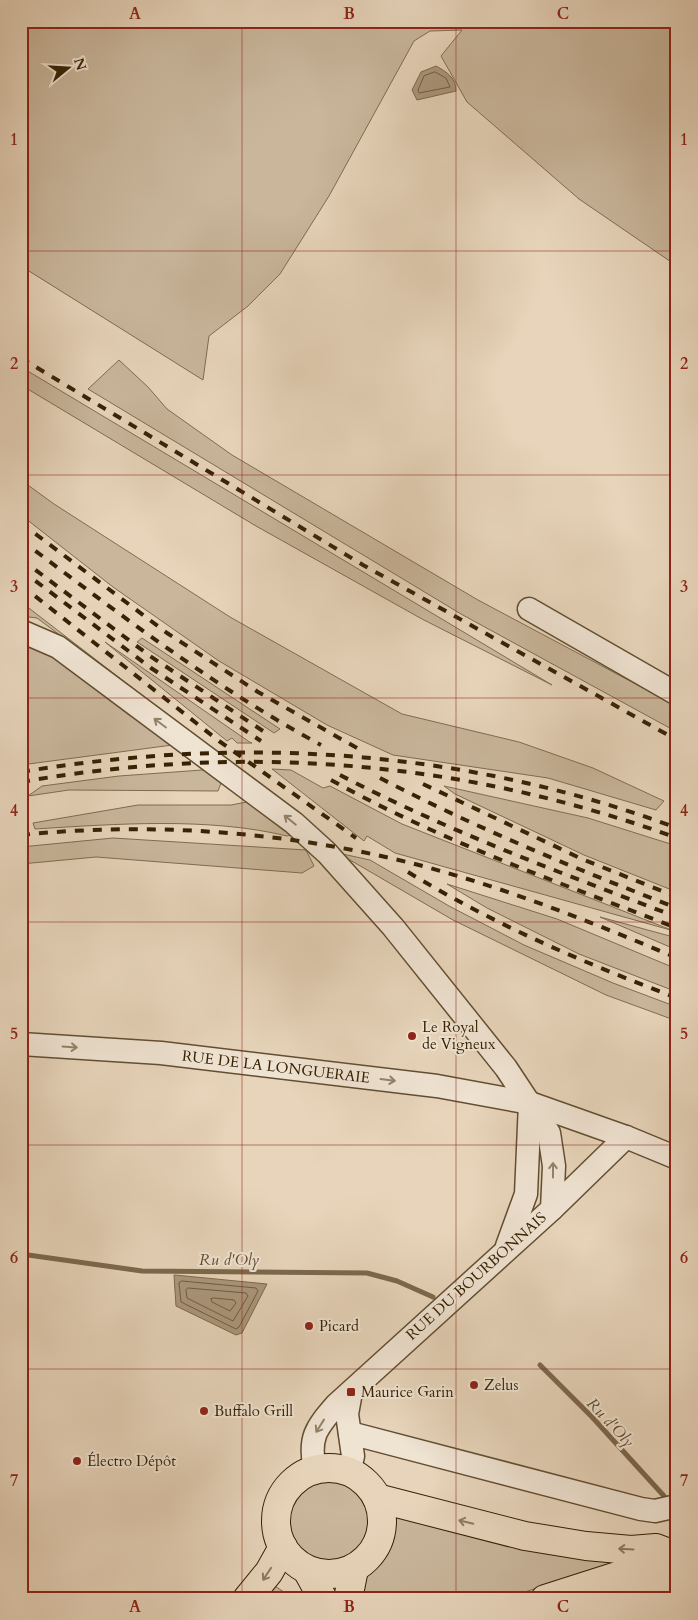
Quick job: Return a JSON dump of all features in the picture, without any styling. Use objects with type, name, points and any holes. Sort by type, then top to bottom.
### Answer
[{"type":"main road","points":[[306,1570],[330,1575],[354,1569],[367,1559],[377,1546],[382,1530],[382,1514],[377,1498],[361,1478],[349,1472],[327,1468],[315,1470],[293,1482],[278,1506],[277,1534],[282,1547],[293,1560],[306,1570],[323,1599]]},
{"type":"main road","points":[[377,1498],[525,1536],[586,1546],[631,1550],[656,1548],[671,1561]]},
{"type":"main road","points":[[247,1599],[269,1572],[282,1547]]},
{"type":"main road","points":[[545,1599],[671,1561]]},
{"type":"main road","points":[[606,1599],[671,1561]]},
{"type":"main road","points":[[348,1599],[354,1569]]},
{"type":"street","points":[[529,609],[677,694]]},
{"type":"street","name":"RUE DU BOURBONNAIS","points":[[21,631],[58,647],[286,817],[326,853],[393,927],[506,1068],[549,1133],[554,1166],[552,1208],[431,1316],[326,1416],[312,1439],[315,1470]]},
{"type":"street","name":"RUE DE LA LONGUERAIE","points":[[21,1044],[161,1053],[437,1086],[530,1103],[626,1137],[677,1158]]},
{"type":"street","points":[[505,1251],[526,1194],[530,1103]]},
{"type":"street","points":[[552,1208],[626,1137]]},
{"type":"street","points":[[349,1472],[353,1456],[347,1414],[351,1392]]},
{"type":"street","points":[[350,1433],[641,1509],[656,1511],[677,1506]]},
{"type":"shaded area","points":[[21,21],[677,21],[677,266],[579,199],[467,102],[441,56],[462,30],[430,31],[414,41],[329,196],[280,274],[248,306],[209,336],[203,380],[21,266]]},
{"type":"shaded area","points":[[119,360],[148,387],[167,409],[232,455],[478,600],[677,706],[677,732],[461,614],[88,389]]},
{"type":"shaded area","points":[[21,367],[552,685],[422,619],[256,526],[21,385]]},
{"type":"shaded area","points":[[21,480],[54,504],[230,617],[402,714],[519,742],[593,768],[664,801],[656,810],[548,778],[393,755],[327,725],[219,661],[113,587],[21,515]]},
{"type":"shaded area","points":[[21,602],[204,743],[37,618],[21,616]]},
{"type":"shaded area","points":[[142,638],[280,729],[274,733],[137,642]]},
{"type":"shaded area","points":[[105,642],[251,743],[237,743],[232,738],[227,741]]},
{"type":"shaded area","points":[[32,645],[54,658],[129,715],[180,744],[21,765],[21,657]]},
{"type":"shaded area","points":[[216,769],[221,783],[218,791],[69,790],[28,796],[42,786],[119,776]]},
{"type":"shaded area","points":[[272,769],[291,770],[323,788],[330,786],[402,824],[674,931],[395,853],[367,836],[364,841]]},
{"type":"shaded area","points":[[444,786],[588,818],[677,846],[677,892],[584,855],[455,794]]},
{"type":"shaded area","points":[[247,802],[295,834],[287,836],[226,826],[194,824],[97,825],[35,829],[33,823],[138,805],[231,805]]},
{"type":"shaded area","points":[[113,838],[306,850],[314,866],[302,873],[96,857],[21,864],[21,847]]},
{"type":"shaded area","points":[[338,853],[370,860],[449,906],[524,945],[613,983],[677,1007],[677,1021],[606,995],[453,920]]},
{"type":"shaded area","points":[[447,884],[557,919],[677,969],[677,992],[579,954],[487,908]]},
{"type":"shaded area","points":[[600,917],[677,938],[677,950]]},
{"type":"shaded area","points":[[330,1481],[346,1484],[359,1493],[368,1506],[371,1522],[368,1538],[359,1551],[346,1560],[330,1563],[314,1560],[301,1551],[292,1538],[289,1522],[292,1506],[301,1493],[314,1484]]},
{"type":"shaded area","points":[[390,1514],[500,1544],[584,1559],[612,1560],[615,1563],[503,1599],[356,1599],[363,1579],[384,1558],[388,1550],[393,1527]]},
{"type":"shaded area","points":[[275,1586],[294,1599],[262,1599]]},
{"type":"water","points":[[436,66],[450,76],[456,86],[456,91],[417,100],[412,90],[421,72]]},
{"type":"water","points":[[174,1275],[267,1284],[242,1333],[236,1335],[176,1306]]},
{"type":"waterway","name":"Ru d'Oly","points":[[21,1254],[142,1271],[367,1273],[397,1281],[433,1297]]},
{"type":"waterway","name":"Ru d'Oly","points":[[540,1365],[592,1417],[664,1496]]},
{"type":"railway","points":[[21,358],[363,565],[677,740]]},
{"type":"railway","points":[[21,523],[167,633],[258,692],[357,748]]},
{"type":"railway","points":[[21,540],[130,622],[205,674],[281,723],[321,745]]},
{"type":"railway","points":[[21,559],[150,656],[269,735]]},
{"type":"railway","points":[[21,570],[151,668],[261,741]]},
{"type":"railway","points":[[21,585],[219,741],[356,838]]},
{"type":"railway","points":[[21,772],[104,761],[187,754],[270,753],[353,756],[435,766],[516,781],[597,801],[677,828]]},
{"type":"railway","points":[[21,782],[105,770],[188,763],[271,762],[353,766],[434,776],[516,791],[597,812],[677,838]]},
{"type":"railway","points":[[340,775],[464,833],[677,917]]},
{"type":"railway","points":[[380,778],[453,814],[527,847],[677,908]]},
{"type":"railway","points":[[331,780],[415,823],[458,842],[677,928]]},
{"type":"railway","points":[[423,784],[582,859],[677,897]]},
{"type":"railway","points":[[21,835],[118,829],[215,832],[264,836],[360,851],[476,881],[577,917],[677,958]]},
{"type":"railway","points":[[408,872],[473,909],[540,941],[608,971],[677,998]]},
{"type":"place","name":"Le Royal de Vigneux","points":[[412,1036]]},
{"type":"place","name":"Picard","points":[[309,1326]]},
{"type":"place","name":"Zelus","points":[[474,1385]]},
{"type":"place","name":"Maurice Garin","points":[[351,1392]]},
{"type":"place","name":"Buffalo Grill","points":[[204,1411]]},
{"type":"place","name":"Électro Dépôt","points":[[77,1461]]}]
